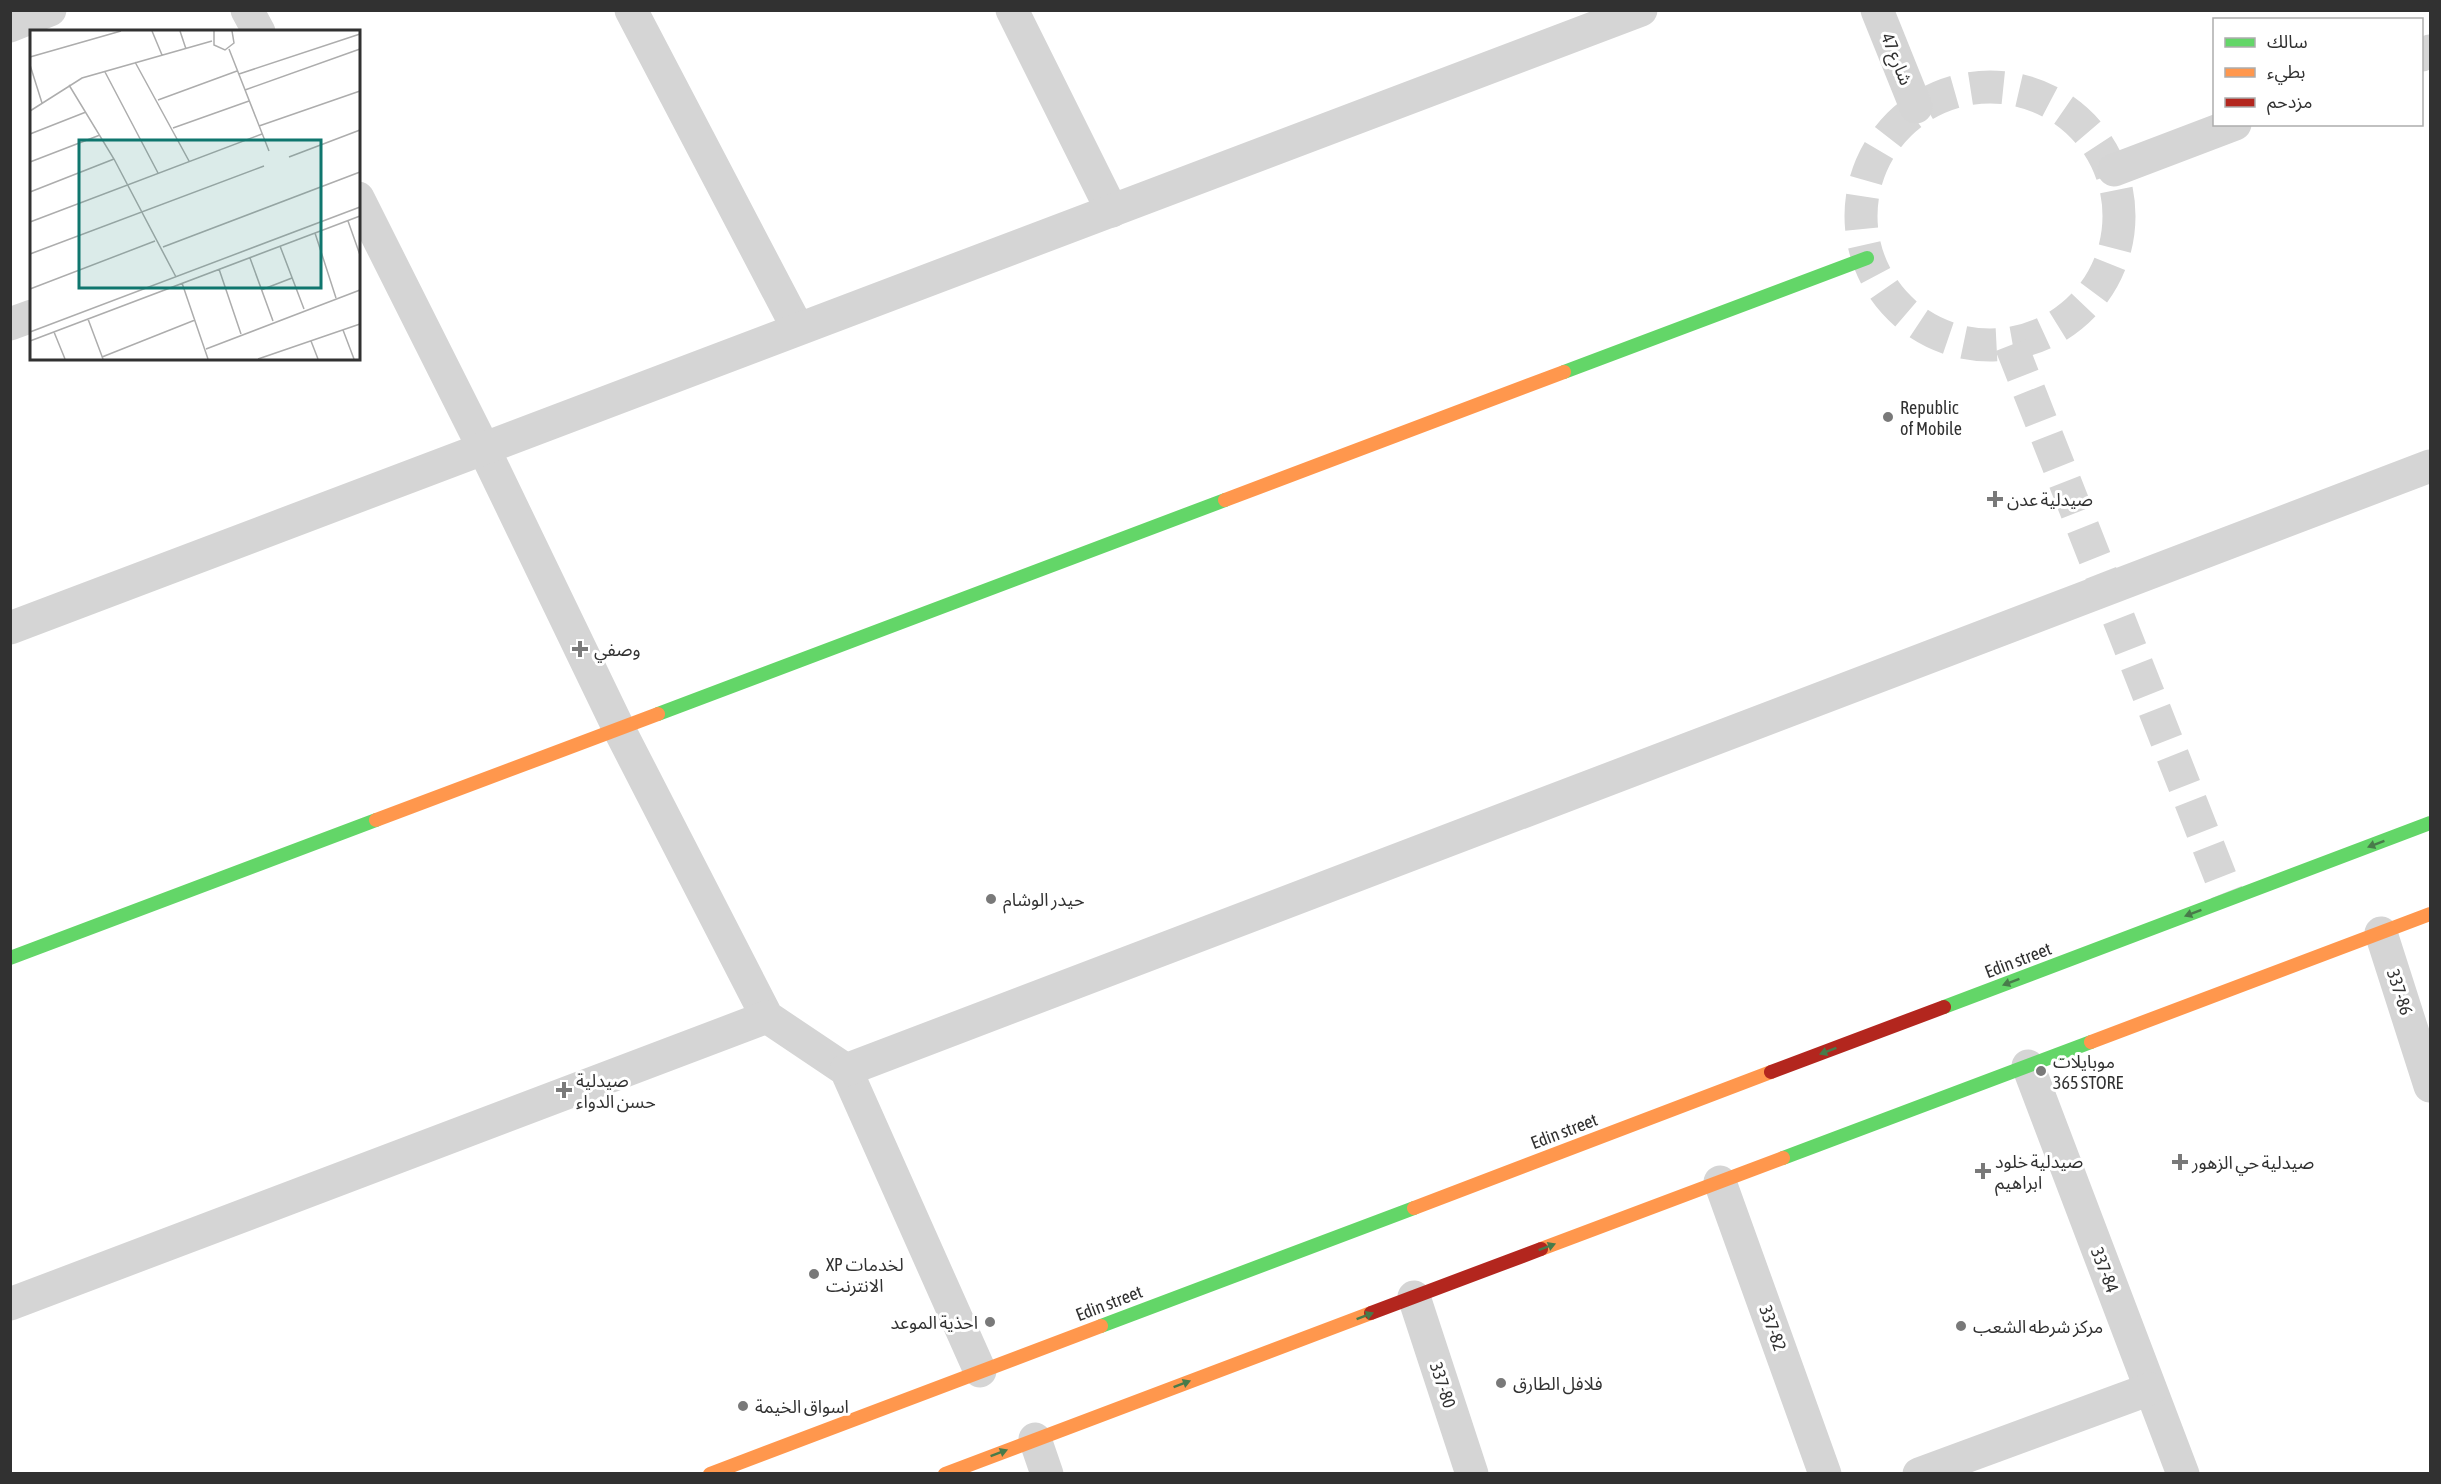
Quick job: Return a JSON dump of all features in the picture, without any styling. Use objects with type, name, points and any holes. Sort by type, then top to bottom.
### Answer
[{"type":"street","points":[[10,26],[50,10]]},
{"type":"street","points":[[247,10],[258,30]]},
{"type":"street","points":[[631,10],[798,329]]},
{"type":"street","points":[[1012,10],[1112,211]]},
{"type":"street","points":[[10,628],[1641,10]]},
{"type":"street","name":"شارع 47","points":[[1877,10],[1916,107]]},
{"type":"street","points":[[2114,170],[2230,126]]},
{"type":"street","points":[[360,202],[484,448],[619,729],[767,1017],[846,1070],[980,1371]]},
{"type":"street","points":[[10,958],[1867,258]]},
{"type":"street","points":[[10,324],[30,317]]},
{"type":"street","points":[[846,1070],[2430,466]]},
{"type":"street","name":"Edin street","points":[[710,1473],[2430,824]]},
{"type":"street","points":[[945,1473],[2430,914]]},
{"type":"street","name":"337-86","points":[[2381,933],[2430,1086]]},
{"type":"street","points":[[10,1304],[767,1017]]},
{"type":"street","name":"337-84","points":[[2028,1066],[2183,1473]]},
{"type":"street","name":"337-82","points":[[1720,1182],[1825,1473]]},
{"type":"street","name":"337-80","points":[[1414,1297],[1472,1473]]},
{"type":"street","points":[[1918,1473],[2150,1389]]},
{"type":"street","points":[[1035,1440],[1047,1473]]},
{"type":"tunnel","points":[[1977,87],[2003,87],[2040,96],[2062,108],[2082,124],[2098,144],[2110,166],[2117,191],[2119,216],[2117,241],[2110,266],[2098,288],[2082,308],[2062,324],[2040,336],[2003,345],[1977,345],[1940,336],[1918,324],[1898,308],[1882,288],[1870,266],[1861,229],[1861,203],[1870,166],[1882,144],[1898,124],[1918,108],[1940,96],[1977,87]]},
{"type":"tunnel","points":[[2011,345],[2229,899]]},
{"type":"traffic: fast","points":[[1564,372],[1867,258]]},
{"type":"traffic: fast","points":[[658,714],[1225,500]]},
{"type":"traffic: fast","points":[[10,958],[376,820]]},
{"type":"traffic: fast","points":[[1944,1007],[2430,823]]},
{"type":"traffic: fast","points":[[1783,1158],[2091,1042]]},
{"type":"traffic: fast","points":[[1101,1326],[1414,1208]]},
{"type":"traffic: slow","points":[[1225,500],[1564,372]]},
{"type":"traffic: slow","points":[[376,820],[658,714]]},
{"type":"traffic: slow","points":[[2091,1042],[2430,914]]},
{"type":"traffic: slow","points":[[1414,1208],[1771,1072]]},
{"type":"traffic: slow","points":[[1541,1249],[1783,1158]]},
{"type":"traffic: slow","points":[[945,1474],[1371,1313]]},
{"type":"traffic: slow","points":[[710,1474],[1101,1326]]},
{"type":"traffic: jam","points":[[1771,1072],[1944,1007]]},
{"type":"traffic: jam","points":[[1371,1313],[1541,1249]]},
{"type":"place","name":"Republic of Mobile","points":[[1888,417]]},
{"type":"place","name":"صيدلية عدن","points":[[1995,499]]},
{"type":"place","name":"وصفي","points":[[580,649]]},
{"type":"place","name":"حيدر الوشام","points":[[991,899]]},
{"type":"place","name":"موبايلات 365 STORE","points":[[2041,1071]]},
{"type":"place","name":"صيدلية حسن الدواء","points":[[564,1090]]},
{"type":"place","name":"صيدلية حي الزهور","points":[[2180,1162]]},
{"type":"place","name":"صيدلية خلود ابراهيم","points":[[1983,1171]]},
{"type":"place","name":"XP لخدمات الانترنت","points":[[814,1274]]},
{"type":"place","name":"احذية الموعد","points":[[990,1322]]},
{"type":"place","name":"مركز شرطه الشعب","points":[[1961,1326]]},
{"type":"place","name":"فلافل الطارق","points":[[1501,1383]]},
{"type":"place","name":"اسواق الخيمة","points":[[743,1406]]}]
